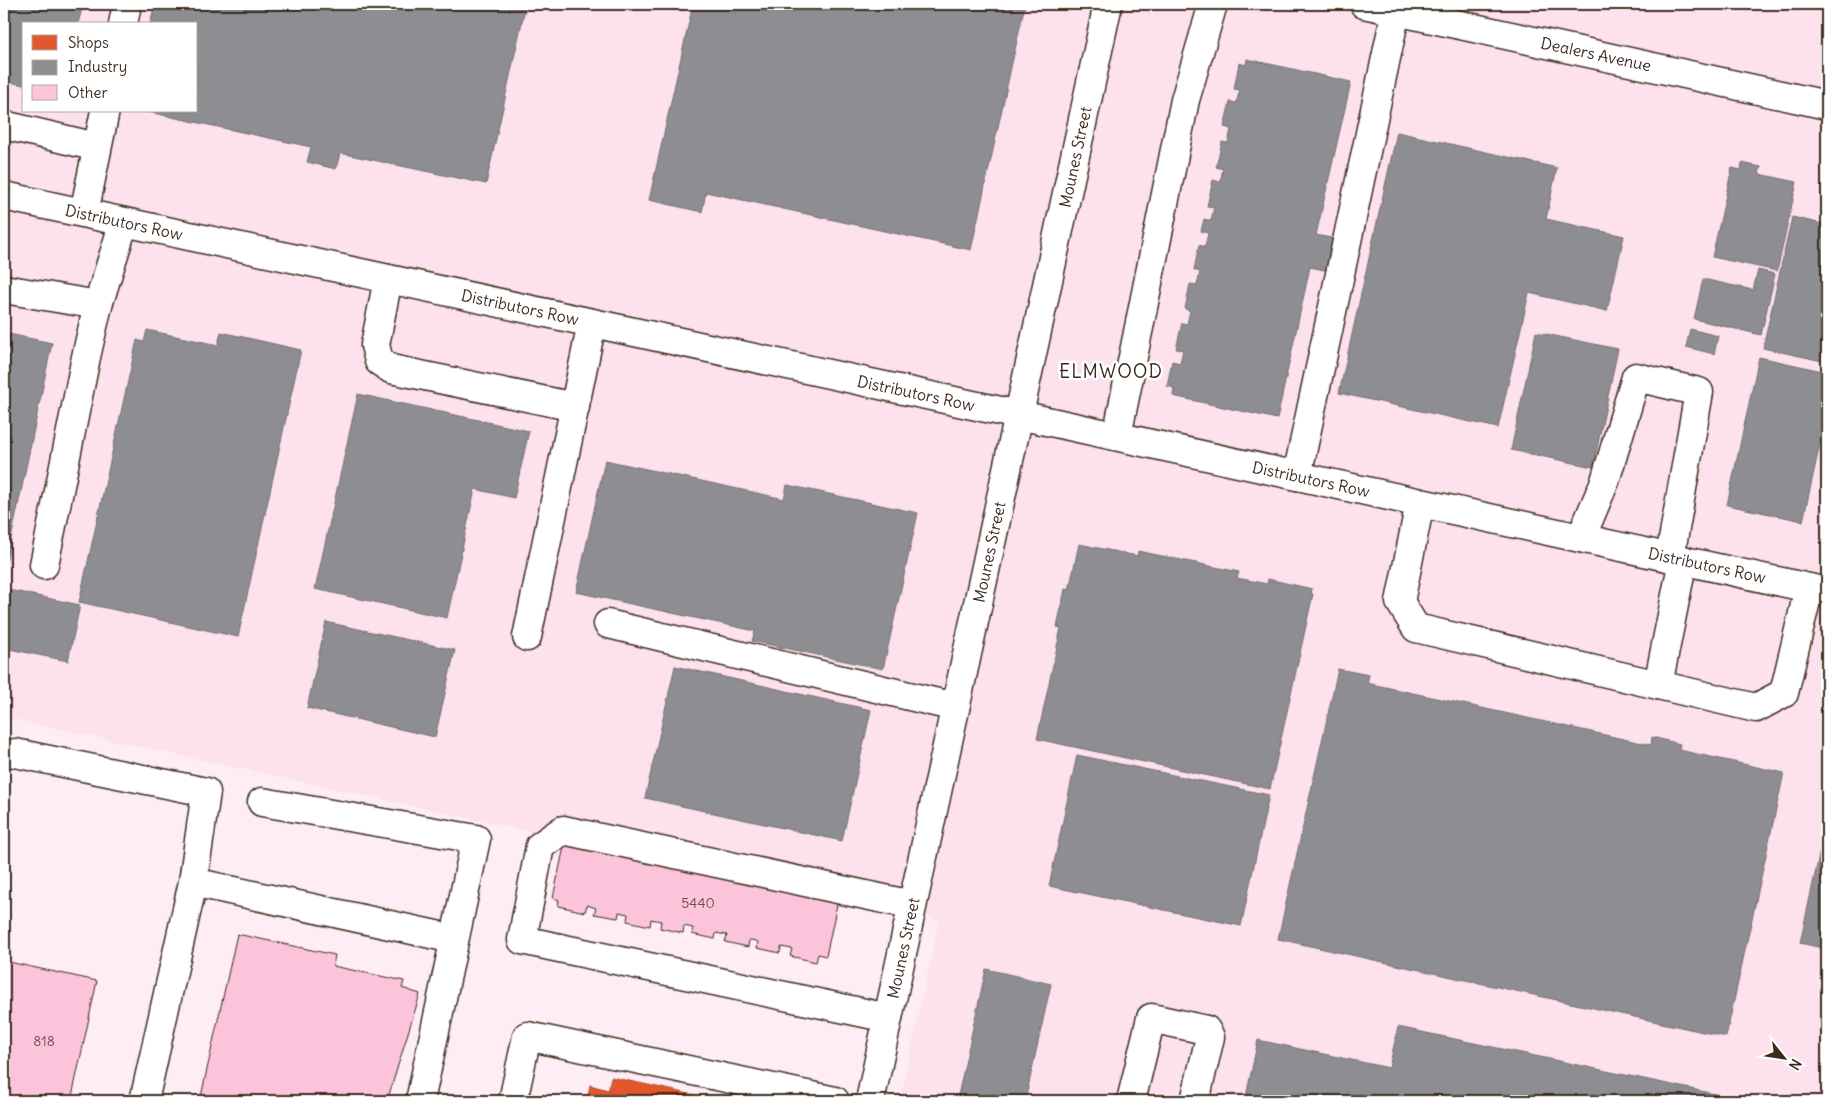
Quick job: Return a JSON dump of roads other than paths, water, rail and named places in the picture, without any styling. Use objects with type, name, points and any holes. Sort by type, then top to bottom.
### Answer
[{"type":"street","points":[[123,22],[127,4]]},
{"type":"street","name":"Mounes Street","points":[[870,1101],[1108,4]]},
{"type":"street","points":[[1117,436],[1185,100],[1213,4]]},
{"type":"street","name":"Dealers Avenue","points":[[1364,4],[1827,105]]},
{"type":"street","points":[[1297,476],[1396,11]]},
{"type":"street","points":[[84,213],[105,112]]},
{"type":"street","points":[[4,125],[97,147]]},
{"type":"street","name":"Distributors Row","points":[[4,196],[1117,436],[1818,590]]},
{"type":"street","points":[[44,565],[98,305],[124,222]]},
{"type":"street","points":[[388,279],[375,346],[380,360],[391,369],[575,407]]},
{"type":"street","points":[[4,289],[98,305]]},
{"type":"street","points":[[527,637],[592,323]]},
{"type":"street","points":[[1581,538],[1604,481],[1636,378],[1698,392],[1677,559],[1658,685]]},
{"type":"street","points":[[1420,503],[1400,602],[1416,628],[1756,708],[1784,692],[1818,590]]},
{"type":"street","points":[[608,624],[955,707]]},
{"type":"street","points":[[15,753],[206,792],[193,882],[144,1101]]},
{"type":"street","points":[[262,802],[476,839],[420,1101]]},
{"type":"street","points":[[888,1018],[522,940],[540,846],[562,830],[912,905]]},
{"type":"street","points":[[193,882],[454,939]]},
{"type":"street","points":[[1131,1101],[1151,1018],[1206,1030],[1210,1037],[1195,1101]]},
{"type":"street","points":[[514,1098],[528,1036],[770,1094],[835,1101]]},
{"type":"district","name":"ELMWOOD","points":[[1111,371]]}]
